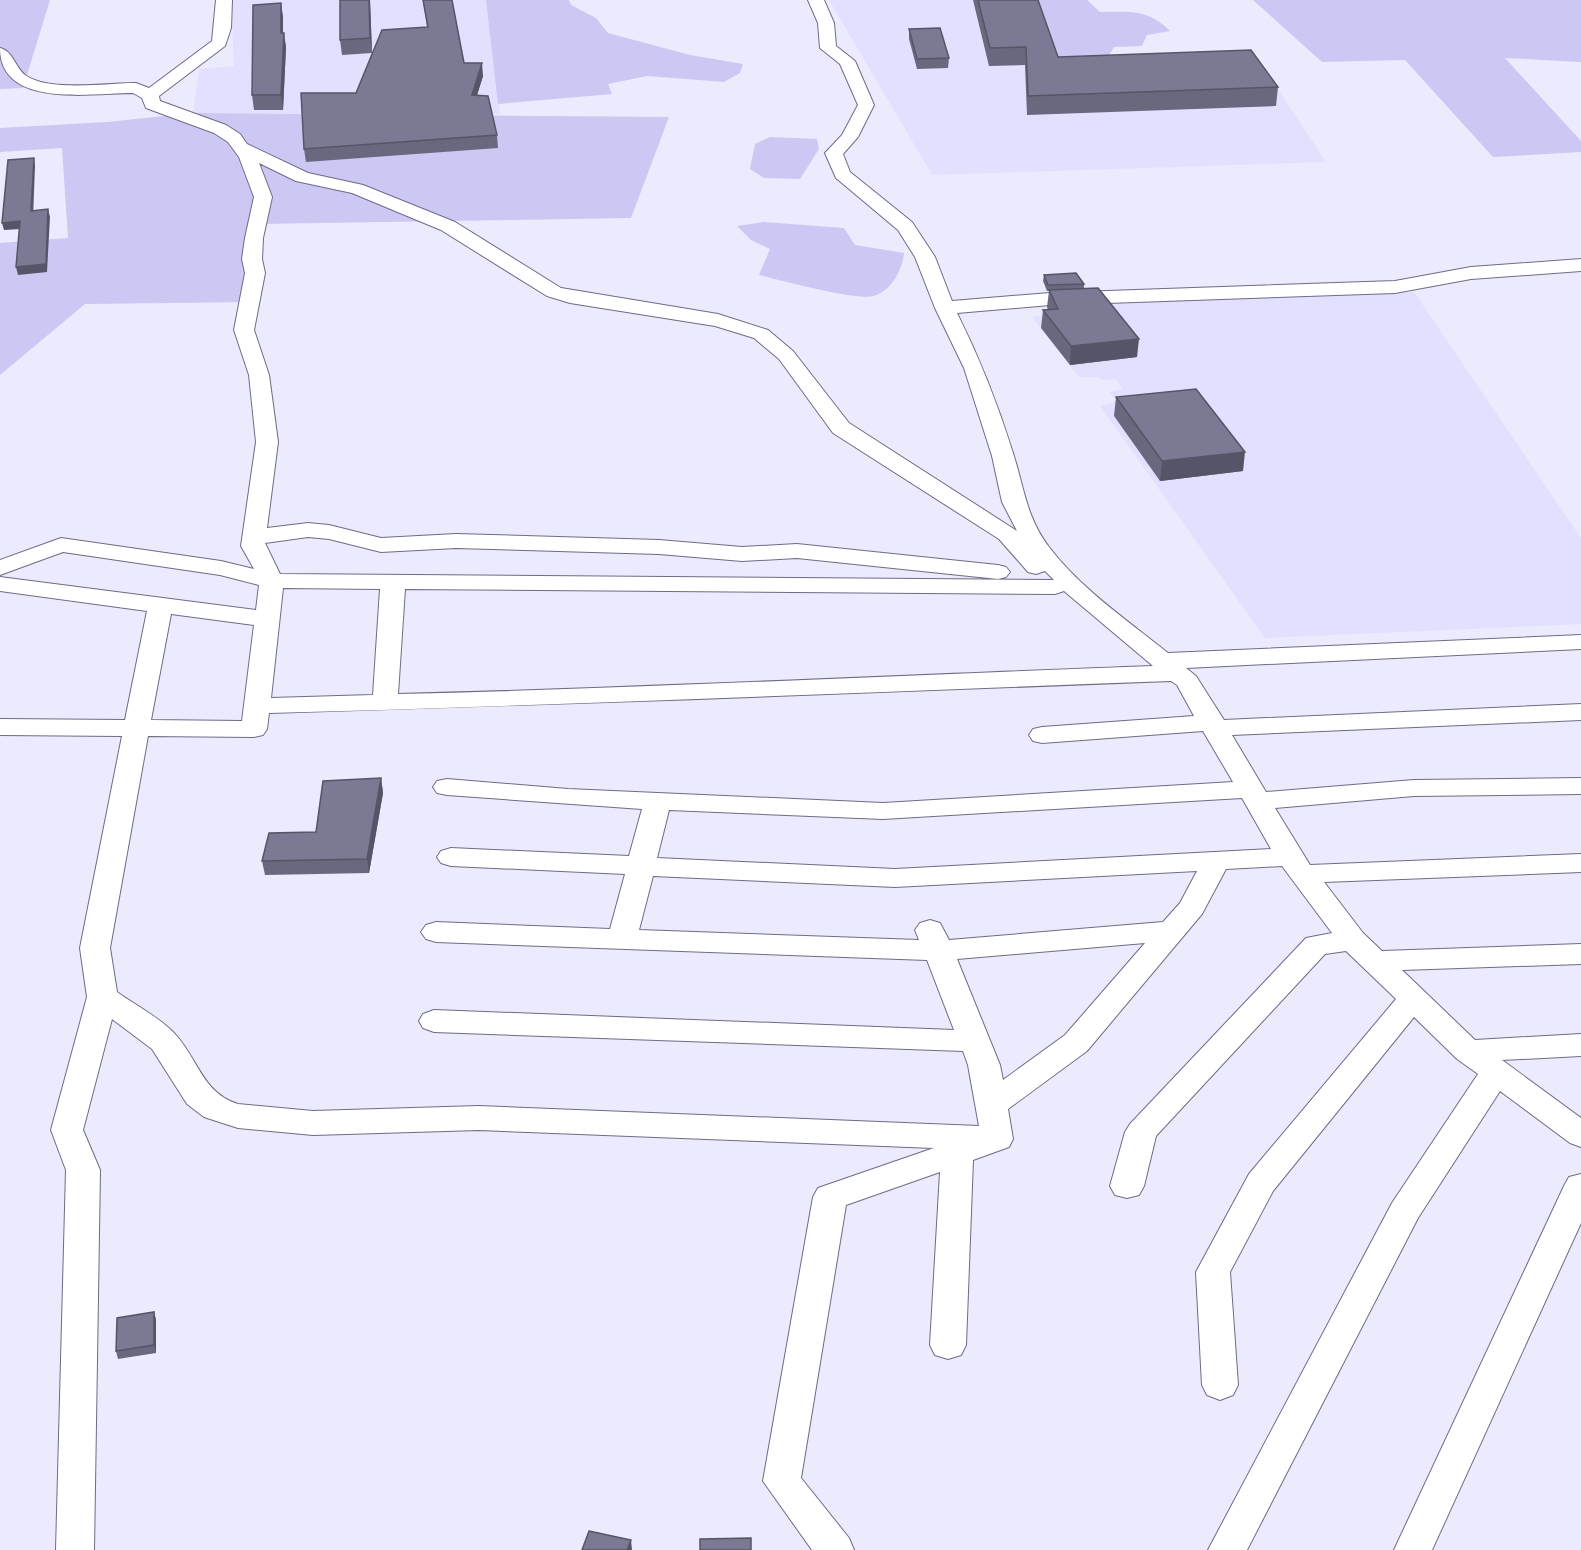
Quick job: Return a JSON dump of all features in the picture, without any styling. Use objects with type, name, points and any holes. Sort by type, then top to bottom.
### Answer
[{"type":"street","points":[[150,95],[219,44],[224,28],[224,0]]},
{"type":"street","points":[[816,0],[825,17],[829,33],[828,48],[847,61],[866,105],[849,137],[834,153],[842,174],[905,226],[926,257],[945,308],[974,368],[1003,456],[1013,502],[1038,549],[1083,597],[1187,681],[1297,866],[1364,950],[1468,1051],[1581,1135]]},
{"type":"street","points":[[0,53],[19,78],[45,89],[136,88],[150,95]]},
{"type":"street","points":[[0,727],[254,729],[272,581],[253,546],[267,442],[259,375],[244,330],[255,273],[252,259],[254,238],[263,197],[248,157],[234,138],[220,129],[152,104],[150,95]]},
{"type":"street","points":[[240,147],[302,177],[357,189],[448,226],[554,291],[570,297],[718,320],[761,334],[786,355],[841,428],[1007,534],[1054,587],[1078,608],[1162,660]]},
{"type":"street","points":[[945,308],[1050,299],[1395,287],[1471,273],[1581,265]]},
{"type":"street","points":[[254,537],[308,530],[329,532],[381,545],[456,541],[659,547],[742,554],[797,551],[1006,573],[1054,587]]},
{"type":"street","points":[[0,568],[61,545],[221,568],[272,581],[1054,587]]},
{"type":"street","points":[[385,702],[393,582]]},
{"type":"street","points":[[0,585],[267,619]]},
{"type":"street","points":[[75,1550],[80,1407],[83,1170],[67,1130],[102,997],[95,948],[160,605]]},
{"type":"street","points":[[256,706],[604,697],[1162,660],[1581,642]]},
{"type":"street","points":[[1042,735],[1213,725],[1581,712]]},
{"type":"street","points":[[447,787],[658,801],[883,811],[1414,788],[1581,786]]},
{"type":"street","points":[[622,939],[658,801]]},
{"type":"street","points":[[451,857],[895,878],[1216,861],[1297,866],[1581,863]]},
{"type":"street","points":[[991,1105],[1076,1043],[1192,907],[1216,861]]},
{"type":"street","points":[[436,932],[622,939],[934,940],[1171,931]]},
{"type":"street","points":[[934,940],[984,1065],[997,1139]]},
{"type":"street","points":[[1127,1186],[1141,1132],[1316,945],[1364,950],[1581,954]]},
{"type":"street","points":[[102,997],[163,1041],[198,1096],[215,1109],[238,1116],[313,1123],[479,1118],[997,1139]]},
{"type":"street","points":[[1220,1385],[1213,1272],[1261,1183],[1413,998]]},
{"type":"street","points":[[434,1021],[974,1041]]},
{"type":"street","points":[[1468,1051],[1581,1045]]},
{"type":"street","points":[[1227,1550],[1404,1212],[1496,1072]]},
{"type":"street","points":[[835,1550],[782,1481],[830,1197],[997,1139]]},
{"type":"street","points":[[948,1345],[957,1153]]},
{"type":"street","points":[[1413,1550],[1581,1186]]},
{"type":"shaded area","points":[[0,0],[50,0],[23,88],[0,89]]},
{"type":"shaded area","points":[[231,0],[486,0],[500,114],[193,113],[199,69],[234,66]]},
{"type":"shaded area","points":[[486,0],[569,0],[571,5],[596,18],[608,33],[690,55],[743,64],[740,73],[724,82],[647,76],[608,84],[612,94],[498,104]]},
{"type":"shaded area","points":[[829,0],[1031,0],[1056,72],[1261,64],[1326,162],[932,175]]},
{"type":"shaded area","points":[[1031,0],[1087,0],[1100,12],[1130,12],[1146,15],[1170,31],[1147,35],[1142,46],[1114,47],[1108,57],[1056,72]]},
{"type":"shaded area","points":[[1253,0],[1581,0],[1581,62],[1505,58],[1581,141],[1581,152],[1493,157],[1405,60],[1322,62]]},
{"type":"shaded area","points":[[193,113],[669,117],[631,218],[257,224],[250,302],[85,304],[0,375],[0,243],[68,238],[62,148],[0,152],[0,128],[107,122]]},
{"type":"shaded area","points":[[770,137],[817,139],[819,149],[800,179],[764,178],[750,169],[755,144]]},
{"type":"shaded area","points":[[764,222],[844,228],[855,245],[904,253],[901,266],[895,279],[886,290],[864,297],[759,275],[770,249],[751,240],[737,226]]},
{"type":"shaded area","points":[[1414,292],[1581,538],[1581,624],[1265,638],[1100,406],[1118,401],[1109,392],[1123,389],[1115,379],[1079,377],[1032,317],[1042,316],[1059,303]]},
{"type":"building","points":[[340,0],[369,0],[370,38],[340,40]]},
{"type":"building","points":[[423,0],[452,0],[464,63],[482,63],[472,95],[488,96],[497,135],[304,149],[301,93],[356,93],[382,30],[428,27]]},
{"type":"building","points":[[978,0],[1038,0],[1058,57],[1251,50],[1278,87],[1028,96],[1026,47],[990,48]]},
{"type":"building","points":[[281,3],[281,33],[284,33],[281,95],[252,95],[253,5]]},
{"type":"building","points":[[940,28],[949,58],[917,59],[909,29]]},
{"type":"building","points":[[34,158],[31,211],[48,209],[46,264],[16,267],[20,221],[2,223],[8,160]]},
{"type":"building","points":[[1076,273],[1084,284],[1048,285],[1044,275]]},
{"type":"building","points":[[1098,288],[1139,339],[1071,346],[1043,310],[1058,309],[1049,290]]},
{"type":"building","points":[[1196,389],[1245,452],[1162,461],[1116,397]]},
{"type":"building","points":[[381,778],[367,859],[262,861],[269,833],[316,832],[323,781]]},
{"type":"building","points":[[154,1312],[154,1345],[116,1351],[117,1318]]},
{"type":"building","points":[[589,1531],[631,1540],[627,1550],[582,1550]]},
{"type":"building","points":[[751,1538],[751,1550],[700,1550],[700,1539]]}]
